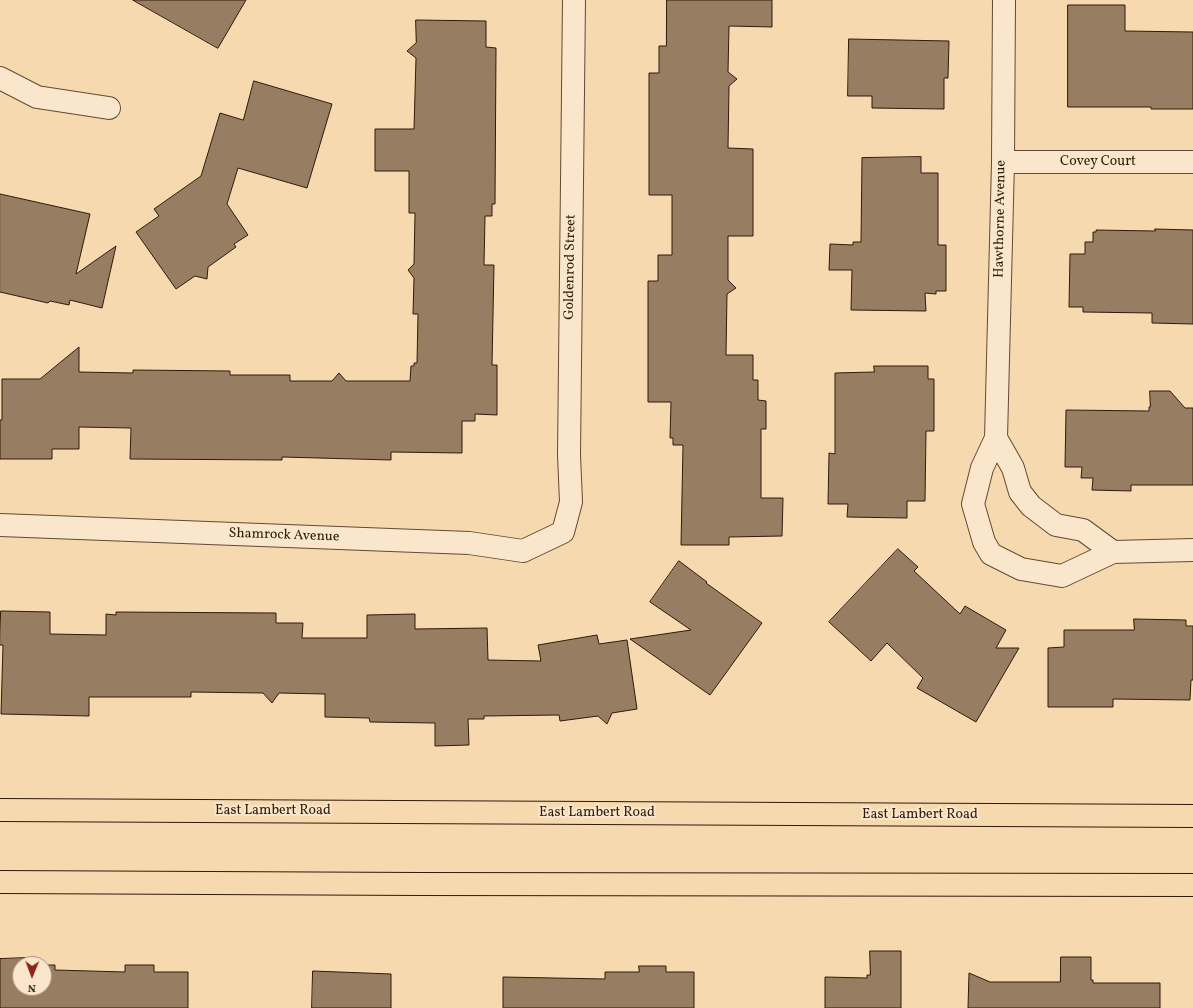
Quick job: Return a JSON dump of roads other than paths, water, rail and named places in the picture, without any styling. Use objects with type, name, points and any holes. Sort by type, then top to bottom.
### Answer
[{"type":"main road","name":"East Lambert Road","points":[[0,810],[1193,816]]},
{"type":"main road","points":[[0,882],[1193,885]]},
{"type":"street","name":"Goldenrod Street","points":[[563,532],[571,502],[569,455],[574,0]]},
{"type":"street","name":"Hawthorne Avenue","points":[[1004,0],[1003,162],[996,438],[982,468],[973,504],[984,542],[991,554],[1021,569],[1062,576],[1113,552]]},
{"type":"street","points":[[0,78],[37,97],[109,108]]},
{"type":"street","name":"Covey Court","points":[[1003,162],[1193,162]]},
{"type":"street","points":[[996,438],[1013,468],[1020,492],[1030,506],[1056,525],[1083,530],[1113,552],[1193,550]]},
{"type":"street","name":"Shamrock Avenue","points":[[0,525],[469,543],[523,551],[563,532]]}]
